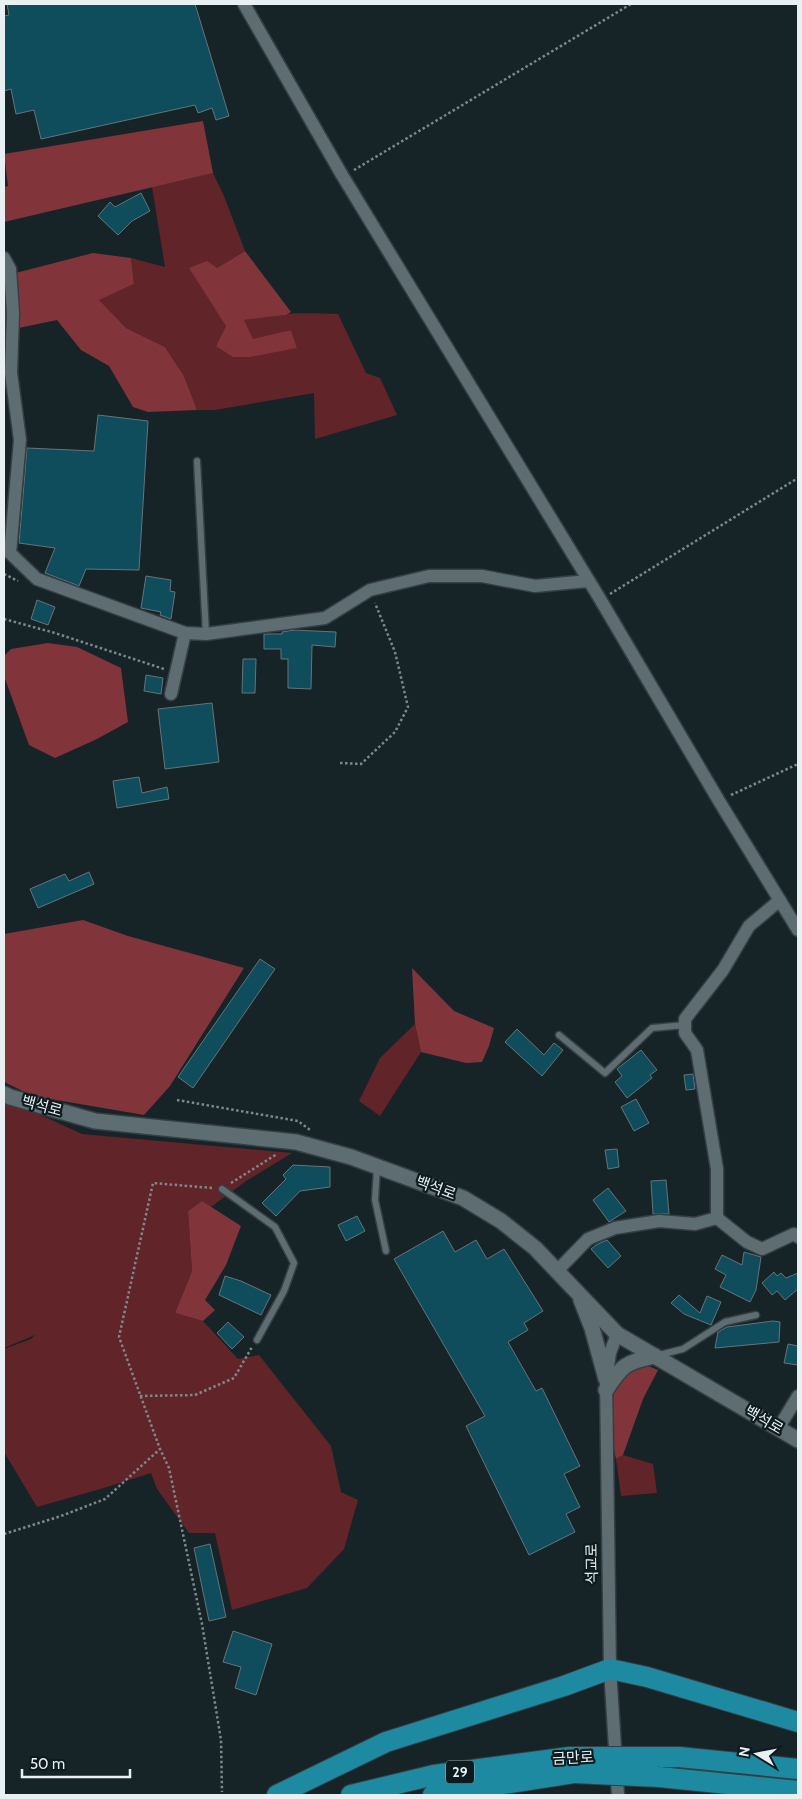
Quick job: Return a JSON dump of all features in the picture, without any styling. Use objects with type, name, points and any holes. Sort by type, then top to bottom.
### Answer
[{"type":"highway","points":[[277,1795],[386,1742],[564,1686],[610,1669],[647,1677],[798,1722]]},
{"type":"highway","name":"금만로","points":[[350,1795],[434,1775],[657,1757],[679,1757],[798,1769]]},
{"type":"highway","name":"금만로","points":[[433,1795],[572,1765],[659,1777],[798,1791]]},
{"type":"street","points":[[244,4],[342,175],[600,599],[719,801],[798,930]]},
{"type":"street","points":[[4,258],[10,269],[13,313],[12,374],[20,440],[7,551],[38,579],[185,633],[206,634],[325,618],[370,590],[429,576],[482,576],[536,586],[588,581]]},
{"type":"street","points":[[171,694],[185,633]]},
{"type":"street","points":[[717,1218],[717,1170],[697,1050],[685,1033],[685,1019],[723,970],[749,926],[780,900]]},
{"type":"street","name":"백석로","points":[[4,1094],[95,1121],[296,1142],[351,1157],[463,1198],[508,1226],[535,1248],[617,1334],[798,1440]]},
{"type":"street","points":[[717,1218],[747,1242],[762,1249],[794,1234],[798,1237]]},
{"type":"street","points":[[557,1271],[588,1239],[615,1228],[660,1221],[695,1224],[717,1218]]},
{"type":"street","points":[[576,1290],[588,1315],[606,1385]]},
{"type":"street","name":"석교로","points":[[617,1334],[610,1353],[606,1385],[610,1669],[618,1795]]},
{"type":"street","points":[[606,1385],[628,1363],[655,1356]]},
{"type":"street","points":[[778,1429],[798,1396]]},
{"type":"lane","points":[[197,461],[206,634]]},
{"type":"lane","points":[[559,1035],[604,1073],[652,1028],[685,1025]]},
{"type":"lane","points":[[377,1166],[375,1200],[386,1251]]},
{"type":"lane","points":[[222,1189],[275,1227],[294,1262],[284,1291],[257,1340]]},
{"type":"lane","points":[[655,1356],[682,1349],[725,1322],[756,1315]]},
{"type":"path","points":[[342,175],[370,161],[632,4]]},
{"type":"path","points":[[600,599],[798,478]]},
{"type":"path","points":[[4,574],[25,584]]},
{"type":"path","points":[[340,763],[361,764],[395,732],[408,707],[395,652],[370,590]]},
{"type":"path","points":[[4,619],[55,633],[164,669],[167,660]]},
{"type":"path","points":[[719,801],[798,764]]},
{"type":"path","points":[[177,1100],[298,1121],[313,1132]]},
{"type":"path","points":[[222,1792],[221,1740],[202,1624],[169,1468],[160,1449],[119,1337],[153,1183],[222,1189],[296,1142]]},
{"type":"path","points":[[140,1396],[195,1395],[234,1378],[257,1340]]},
{"type":"path","points":[[4,1534],[61,1516],[105,1498],[160,1449]]},
{"type":"shaded area","points":[[203,121],[213,173],[4,222],[4,187],[8,186],[4,154]]},
{"type":"shaded area","points":[[213,173],[245,251],[217,268],[226,326],[216,346],[297,348],[291,330],[253,340],[243,320],[295,314],[338,314],[366,373],[380,378],[397,415],[315,439],[314,393],[215,410],[197,410],[184,376],[165,347],[126,328],[98,300],[134,284],[131,258],[165,267],[152,187]]},
{"type":"shaded area","points":[[245,251],[291,312],[286,315],[244,320],[253,339],[291,330],[297,348],[250,357],[233,357],[216,346],[226,326],[189,268],[207,261],[217,268]]},
{"type":"shaded area","points":[[93,253],[131,258],[134,284],[99,300],[126,328],[165,347],[184,376],[197,410],[148,412],[133,407],[109,366],[81,350],[57,320],[4,331],[4,276]]},
{"type":"shaded area","points":[[48,643],[77,647],[121,668],[128,722],[97,739],[55,758],[29,745],[4,676],[4,656],[11,649]]},
{"type":"shaded area","points":[[83,920],[128,936],[244,968],[170,1086],[144,1115],[33,1096],[4,1082],[4,934]]},
{"type":"shaded area","points":[[412,968],[454,1011],[494,1028],[482,1062],[466,1063],[421,1052],[415,1024]]},
{"type":"shaded area","points":[[415,1024],[421,1052],[380,1116],[359,1101],[380,1058]]},
{"type":"shaded area","points":[[4,1098],[82,1134],[292,1153],[246,1181],[211,1207],[202,1201],[188,1211],[192,1271],[175,1313],[203,1321],[238,1359],[259,1355],[331,1446],[341,1492],[358,1500],[344,1549],[307,1588],[232,1610],[215,1533],[189,1533],[157,1489],[151,1473],[37,1507],[4,1452],[4,1349],[31,1339],[35,1335],[4,1348]]},
{"type":"shaded area","points":[[202,1201],[241,1226],[226,1265],[205,1300],[215,1310],[203,1321],[175,1313],[192,1271],[188,1211]]},
{"type":"shaded area","points":[[646,1365],[658,1370],[643,1399],[623,1455],[616,1459],[610,1392],[628,1369]]},
{"type":"shaded area","points":[[623,1455],[653,1464],[657,1493],[621,1496],[616,1459]]},
{"type":"building","points":[[7,4],[195,4],[229,116],[216,120],[212,108],[198,113],[195,105],[41,139],[34,110],[16,114],[11,89],[4,91],[4,16],[9,15]]},
{"type":"building","points":[[141,193],[150,211],[132,221],[118,235],[98,216],[110,202],[115,207]]},
{"type":"building","points":[[98,415],[148,421],[139,570],[86,569],[79,586],[45,573],[55,548],[19,543],[27,448],[94,451]]},
{"type":"building","points":[[146,576],[171,580],[170,591],[175,592],[171,619],[160,615],[161,612],[141,608]]},
{"type":"building","points":[[37,600],[55,607],[48,625],[31,619]]},
{"type":"building","points":[[294,630],[336,632],[335,647],[312,645],[311,689],[288,688],[288,659],[281,659],[281,649],[264,649],[264,634],[282,634],[282,632]]},
{"type":"building","points":[[243,659],[256,659],[255,693],[242,693]]},
{"type":"building","points":[[146,675],[163,678],[161,694],[144,691]]},
{"type":"building","points":[[212,703],[219,762],[165,769],[158,709]]},
{"type":"building","points":[[139,777],[142,793],[167,787],[169,799],[117,808],[113,781]]},
{"type":"building","points":[[89,872],[94,884],[38,908],[30,889],[65,874],[69,881]]},
{"type":"building","points":[[260,959],[275,969],[193,1088],[178,1077]]},
{"type":"building","points":[[517,1029],[544,1055],[554,1043],[563,1050],[542,1076],[505,1042]]},
{"type":"building","points":[[641,1050],[657,1070],[650,1075],[652,1078],[627,1098],[615,1082],[622,1076],[617,1069]]},
{"type":"building","points":[[693,1074],[695,1089],[686,1090],[684,1075]]},
{"type":"building","points":[[636,1099],[649,1123],[634,1131],[621,1107]]},
{"type":"building","points":[[617,1149],[619,1167],[608,1169],[605,1150]]},
{"type":"building","points":[[293,1165],[330,1167],[330,1187],[300,1191],[276,1216],[262,1203],[286,1179],[283,1175]]},
{"type":"building","points":[[666,1180],[669,1214],[653,1214],[651,1181]]},
{"type":"building","points":[[608,1188],[626,1211],[609,1222],[593,1200]]},
{"type":"building","points":[[357,1216],[365,1231],[346,1241],[338,1225]]},
{"type":"building","points":[[443,1231],[455,1252],[476,1240],[487,1259],[504,1249],[543,1311],[524,1323],[528,1330],[508,1342],[536,1391],[542,1388],[580,1466],[564,1474],[580,1507],[566,1514],[575,1532],[529,1555],[466,1426],[485,1416],[394,1259]]},
{"type":"building","points":[[607,1240],[621,1256],[608,1268],[591,1249]]},
{"type":"building","points":[[744,1252],[761,1257],[756,1290],[750,1302],[720,1287],[726,1275],[715,1269],[722,1255],[742,1265]]},
{"type":"building","points":[[774,1272],[777,1276],[781,1273],[786,1278],[798,1273],[798,1289],[785,1300],[777,1291],[772,1295],[762,1283]]},
{"type":"building","points":[[225,1276],[271,1295],[261,1315],[219,1295]]},
{"type":"building","points":[[679,1295],[700,1313],[707,1296],[721,1302],[711,1325],[684,1314],[671,1303]]},
{"type":"building","points":[[773,1321],[780,1322],[779,1342],[715,1348],[718,1332],[727,1327]]},
{"type":"building","points":[[228,1322],[244,1337],[232,1349],[217,1333]]},
{"type":"building","points":[[788,1344],[798,1346],[798,1365],[784,1363]]},
{"type":"building","points":[[210,1544],[226,1617],[209,1621],[194,1548]]},
{"type":"building","points":[[233,1631],[272,1644],[256,1695],[235,1688],[241,1667],[223,1662]]}]
